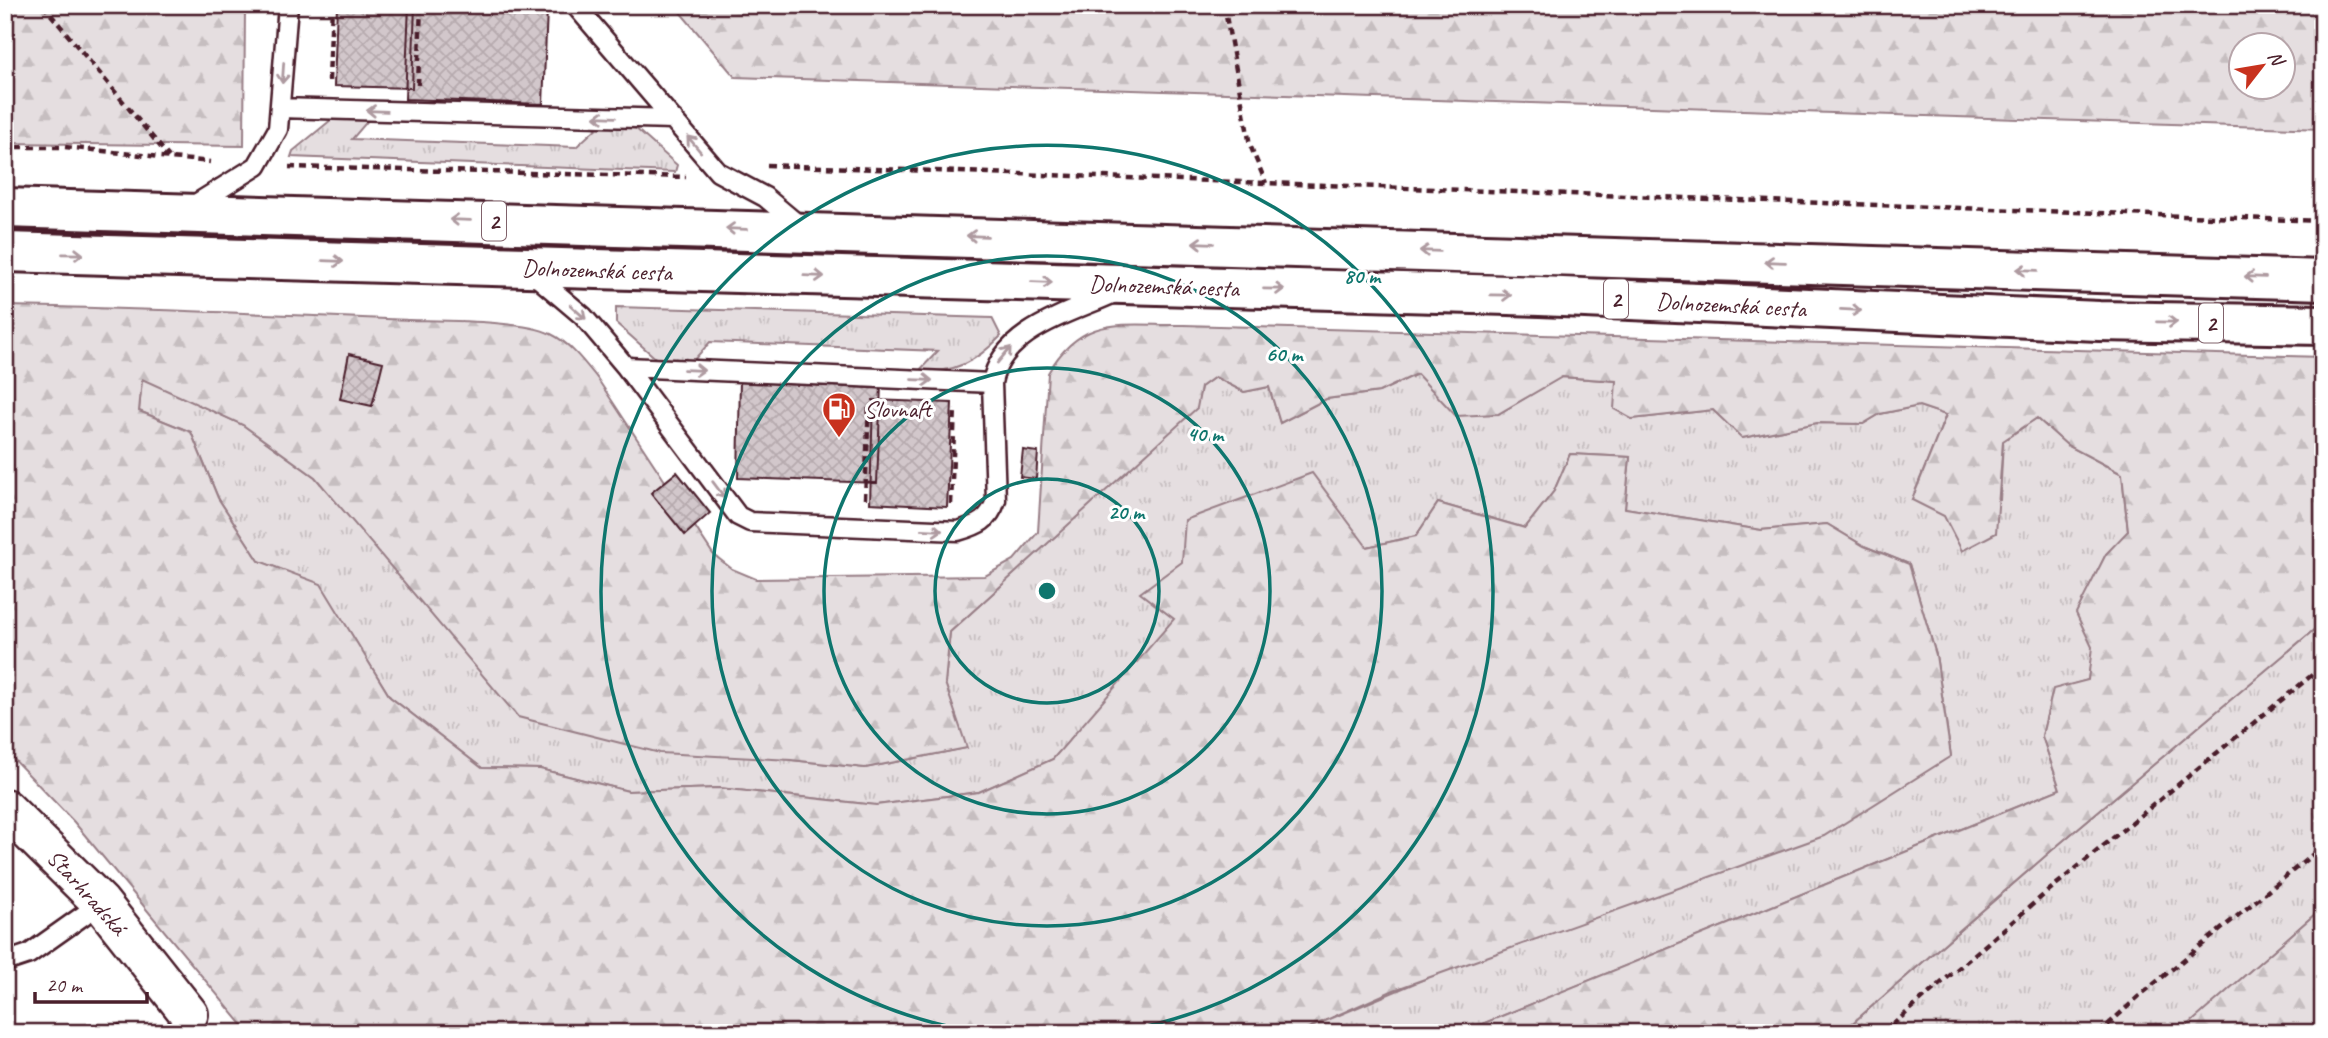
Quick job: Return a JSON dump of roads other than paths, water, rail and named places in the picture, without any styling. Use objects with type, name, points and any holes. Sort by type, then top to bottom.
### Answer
[{"type":"main road","name":"Dolnozemská cesta","points":[[5,208],[2323,280]]},
{"type":"main road","name":"Dolnozemská cesta","points":[[5,252],[1541,296],[2099,321],[2323,325]]},
{"type":"street","name":"Starhradská","points":[[5,808],[101,902],[188,1014]]},
{"type":"lane","points":[[183,212],[257,166],[278,130],[288,5]]},
{"type":"lane","points":[[575,5],[718,172],[765,197],[804,231]]},
{"type":"lane","points":[[280,108],[673,119]]},
{"type":"lane","points":[[526,268],[583,316],[626,367],[738,516],[750,522],[950,530],[980,525],[992,513],[996,500],[992,383],[995,366],[1007,350],[1027,333],[1132,285]]},
{"type":"lane","points":[[626,367],[992,383]]},
{"type":"lane","points":[[5,962],[29,954],[101,902]]},
{"type":"place","name":"Slovnaft","points":[[839,439]]}]
